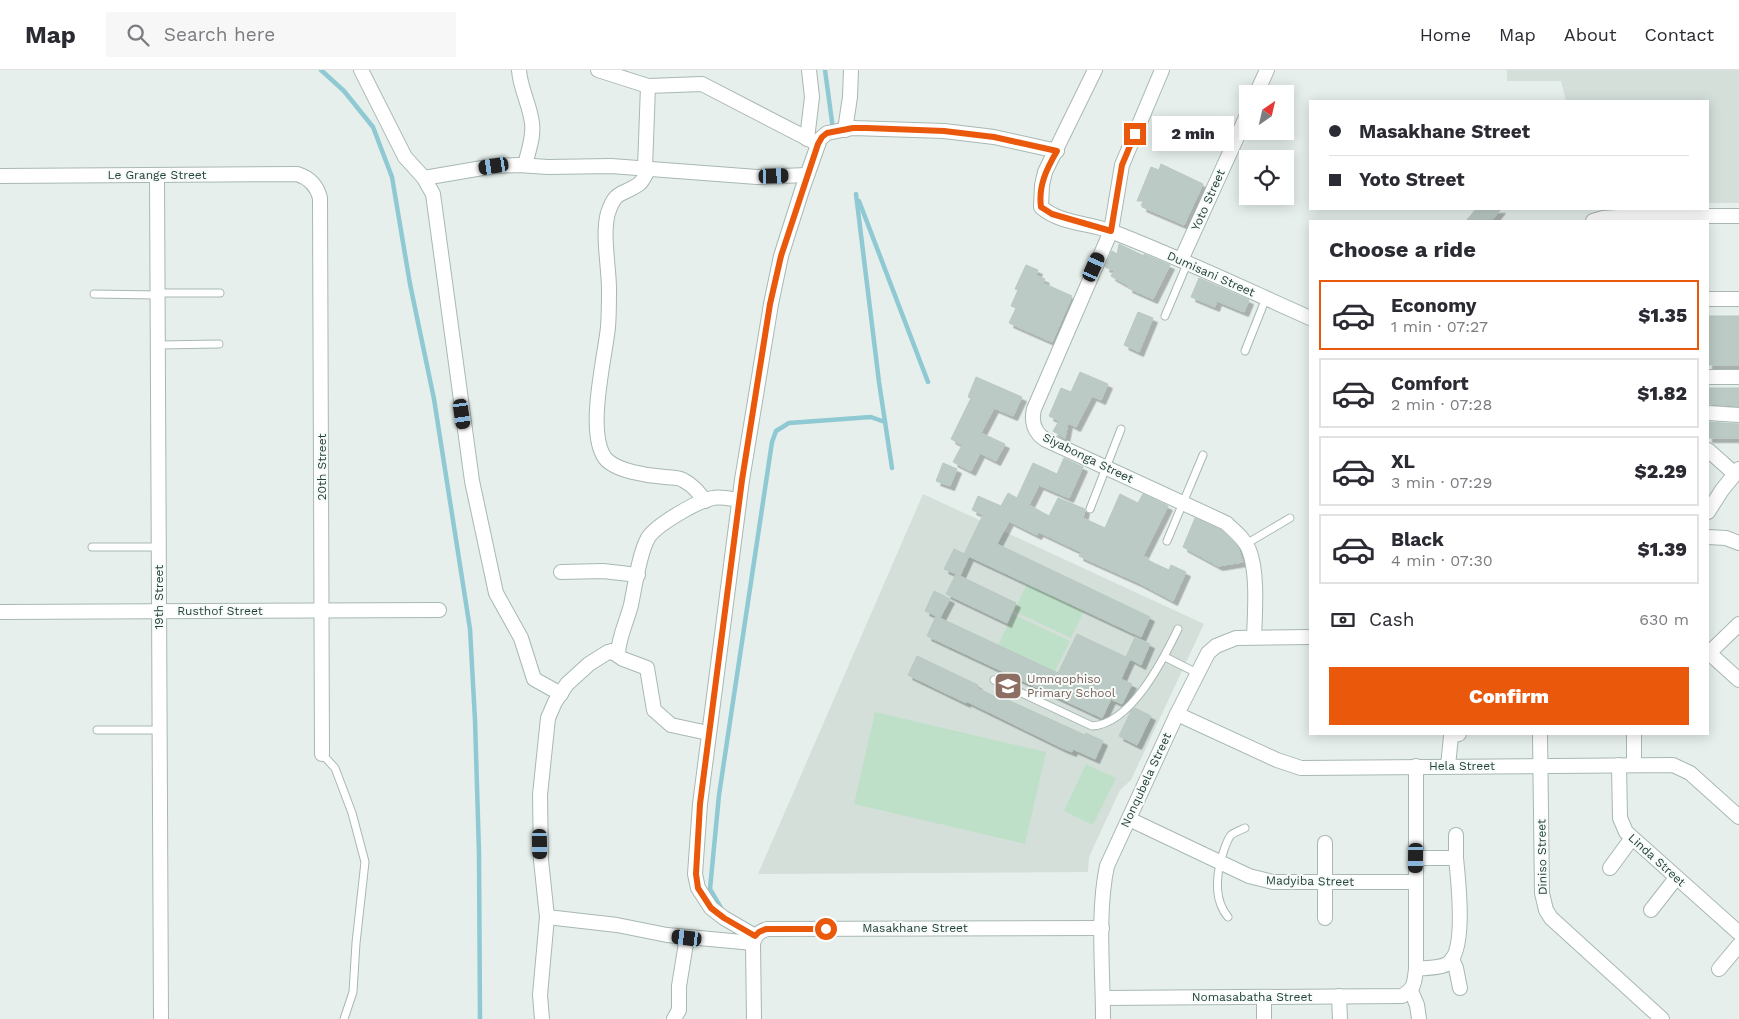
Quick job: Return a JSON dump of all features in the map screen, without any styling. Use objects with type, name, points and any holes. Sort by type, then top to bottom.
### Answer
[{"type":"street","points":[[361,70],[405,157],[424,178],[433,194],[472,481],[496,592],[521,638],[534,679],[561,694]]},
{"type":"street","points":[[519,70],[520,80],[530,110],[532,130],[532,138],[524,165]]},
{"type":"street","points":[[598,70],[648,86],[702,84],[812,141]]},
{"type":"street","points":[[754,939],[711,908],[698,888],[696,874],[700,804],[739,500],[770,304],[781,256],[807,175],[812,141],[812,97],[809,70]]},
{"type":"street","points":[[845,130],[850,97],[851,70]]},
{"type":"street","points":[[812,141],[824,135],[845,130],[867,128],[944,131],[994,137],[1057,151],[1095,70]]},
{"type":"street","points":[[1111,231],[1122,165],[1162,70]]},
{"type":"street","points":[[1260,85],[1267,70]]},
{"type":"street","points":[[648,86],[647,168],[640,183],[617,195],[613,200],[606,227],[609,289],[608,327],[599,386],[598,437],[605,457],[611,463],[625,470],[682,480],[695,488],[705,501]]},
{"type":"street","name":"Yoto Street","points":[[1184,262],[1239,134]]},
{"type":"street","name":"Dumisani Street","points":[[1057,151],[1045,172],[1042,185],[1041,207],[1052,214],[1111,231],[1309,318]]},
{"type":"street","points":[[424,178],[494,166],[524,165],[548,167],[611,166],[757,177],[807,175]]},
{"type":"street","name":"Le Grange Street","points":[[0,176],[297,174],[312,182]]},
{"type":"street","name":"19th Street","points":[[157,175],[161,1019]]},
{"type":"street","name":"20th Street","points":[[312,182],[320,198],[322,754]]},
{"type":"street","points":[[1596,220],[1633,216],[1739,216]]},
{"type":"street","name":"Siyabonga Street","points":[[1111,231],[1037,400],[1032,416],[1034,427],[1041,437],[1226,523],[1246,544],[1254,567],[1254,637]]},
{"type":"street","points":[[1709,299],[1739,299]]},
{"type":"street","points":[[1709,377],[1739,377]]},
{"type":"street","points":[[1709,413],[1739,415]]},
{"type":"street","points":[[1709,451],[1735,476],[1710,504]]},
{"type":"street","points":[[542,1019],[540,995],[547,917],[541,860],[540,795],[548,718],[555,702],[568,684],[589,664],[608,652],[618,653],[618,642],[627,620],[645,547],[651,535],[677,514],[705,501],[713,498],[739,500]]},
{"type":"street","points":[[1709,537],[1726,538],[1739,543]]},
{"type":"street","points":[[561,572],[603,572],[638,575]]},
{"type":"street","name":"Rusthof Street","points":[[0,612],[439,610]]},
{"type":"street","points":[[1709,652],[1739,624]]},
{"type":"street","name":"Nonqubela Street","points":[[1103,1019],[1102,928],[1105,875],[1177,714],[1208,653],[1216,646],[1236,638],[1309,637]]},
{"type":"street","points":[[612,652],[623,659],[646,668],[654,710],[671,725],[708,733]]},
{"type":"street","points":[[1709,654],[1739,680]]},
{"type":"street","name":"Hela Street","points":[[1177,714],[1277,760],[1301,768],[1667,765],[1683,768],[1690,773],[1739,817]]},
{"type":"street","points":[[1448,766],[1451,735]]},
{"type":"street","name":"Diniso Street","points":[[1540,735],[1542,893],[1546,910],[1551,918],[1662,1019]]},
{"type":"street","points":[[1634,735],[1634,765]]},
{"type":"street","name":"Linda Street","points":[[1618,765],[1620,818],[1626,832],[1739,934]]},
{"type":"street","points":[[1416,766],[1416,970],[1414,984],[1406,993],[1417,1006],[1419,1019]]},
{"type":"street","name":"Madyiba Street","points":[[1129,818],[1263,881],[1416,882]]},
{"type":"street","points":[[1416,970],[1447,964],[1452,959],[1456,947],[1461,911],[1456,858],[1456,835]]},
{"type":"street","points":[[1610,868],[1632,838]]},
{"type":"street","points":[[1324,918],[1325,843]]},
{"type":"street","points":[[1416,858],[1456,858]]},
{"type":"street","points":[[1651,910],[1676,878]]},
{"type":"street","points":[[547,917],[617,925],[687,938],[754,939]]},
{"type":"street","name":"Masakhane Street","points":[[754,939],[759,932],[766,929],[1102,928]]},
{"type":"street","points":[[674,1019],[679,1010],[679,986],[687,938]]},
{"type":"street","points":[[754,939],[754,1019]]},
{"type":"street","points":[[1719,969],[1739,946]]},
{"type":"street","points":[[1452,959],[1460,988]]},
{"type":"street","name":"Nomasabatha Street","points":[[1103,998],[1340,996],[1406,993]]},
{"type":"street","points":[[1340,996],[1340,1019]]},
{"type":"street","points":[[1264,997],[1264,1019]]},
{"type":"lane","points":[[1165,316],[1184,262]]},
{"type":"lane","points":[[94,294],[220,293]]},
{"type":"lane","points":[[1245,351],[1266,298]]},
{"type":"lane","points":[[158,345],[219,344]]},
{"type":"lane","points":[[1090,509],[1121,429]]},
{"type":"lane","points":[[1167,541],[1203,455]]},
{"type":"lane","points":[[1246,544],[1290,518]]},
{"type":"lane","points":[[92,547],[159,547]]},
{"type":"lane","points":[[994,680],[1092,726],[1098,726],[1113,719],[1130,705],[1141,692],[1165,657],[1178,629]]},
{"type":"lane","points":[[1165,657],[1198,673]]},
{"type":"lane","points":[[97,730],[160,730]]},
{"type":"lane","points":[[322,754],[335,768],[352,813],[365,862],[356,943],[353,992],[344,1019]]},
{"type":"lane","points":[[1228,918],[1218,897],[1217,885],[1220,862],[1228,840],[1232,835],[1246,828]]},
{"type":"shaded area","points":[[1507,70],[1739,70],[1739,203],[1709,203],[1709,100],[1566,100],[1561,81],[1507,81]]},
{"type":"shaded area","name":"Umnqophiso Primary School","points":[[923,494],[1204,624],[1131,780],[1120,790],[1089,857],[1088,872],[758,874]]},
{"type":"green space","points":[[1027,584],[1084,611],[1071,638],[1014,611]]},
{"type":"green space","points":[[1013,614],[1070,641],[1055,671],[998,645]]},
{"type":"green space","points":[[875,712],[1046,752],[1025,844],[854,804]]},
{"type":"green space","points":[[1086,764],[1116,778],[1093,825],[1064,811]]},
{"type":"building","points":[[1161,164],[1203,184],[1184,225],[1142,207],[1144,201],[1137,201],[1151,167],[1159,170]]},
{"type":"building","points":[[1475,210],[1500,210],[1492,220],[1467,220]]},
{"type":"building","points":[[1119,244],[1144,256],[1144,254],[1170,265],[1153,299],[1128,288],[1129,286],[1111,276],[1114,271],[1105,267],[1112,251],[1117,254]]},
{"type":"building","points":[[1026,265],[1038,270],[1036,275],[1045,279],[1043,283],[1072,296],[1052,342],[1009,323],[1016,308],[1011,306],[1018,290],[1015,289]]},
{"type":"building","points":[[1199,278],[1249,300],[1244,312],[1217,301],[1215,307],[1191,297]]},
{"type":"building","points":[[1138,312],[1153,318],[1139,352],[1124,345]]},
{"type":"building","points":[[1709,316],[1739,316],[1739,365],[1709,365]]},
{"type":"building","points":[[1080,372],[1108,384],[1101,400],[1092,396],[1076,427],[1068,423],[1065,438],[1053,431],[1059,421],[1049,416],[1061,388],[1071,392]]},
{"type":"building","points":[[976,377],[1022,397],[1013,416],[994,408],[981,433],[1005,444],[996,461],[980,453],[971,471],[953,462],[962,445],[951,439],[971,398],[968,397]]},
{"type":"building","points":[[1709,388],[1739,388],[1739,406],[1709,404]]},
{"type":"building","points":[[1709,422],[1739,424],[1739,438],[1709,438]]},
{"type":"building","points":[[1064,458],[1083,467],[1069,498],[1039,485],[1029,505],[1049,516],[1058,498],[1085,509],[1083,518],[1105,528],[1120,494],[1138,503],[1143,494],[1168,506],[1143,556],[1148,558],[1147,560],[1169,570],[1171,565],[1186,572],[1173,601],[1139,583],[1079,556],[1081,552],[1039,532],[1037,535],[1009,521],[997,544],[1150,617],[1141,637],[964,554],[983,515],[972,510],[978,496],[1001,506],[1008,493],[1017,498],[1033,463],[1057,474]]},
{"type":"building","points":[[943,463],[957,469],[950,486],[936,481]]},
{"type":"building","points":[[1195,518],[1221,530],[1238,547],[1243,562],[1218,566],[1183,547]]},
{"type":"building","points":[[954,549],[969,556],[960,576],[1016,603],[1007,623],[946,594],[956,574],[944,569]]},
{"type":"building","points":[[934,591],[950,599],[940,618],[1058,673],[1077,634],[1126,657],[1135,637],[1150,644],[1141,665],[1130,659],[1121,679],[1132,684],[1122,704],[1111,699],[1102,718],[927,636],[936,616],[925,611]]},
{"type":"building","points":[[917,656],[978,685],[977,688],[998,698],[999,696],[1085,735],[1086,733],[1103,741],[1095,759],[1073,749],[1072,752],[1062,748],[908,675]]},
{"type":"building","points":[[1135,708],[1151,716],[1137,745],[1119,736],[1131,711]]},
{"type":"waterway","points":[[321,70],[344,91],[373,127],[392,177],[410,284],[434,399],[470,629],[479,853],[480,1019]]},
{"type":"waterway","points":[[825,70],[833,129]]},
{"type":"waterway","points":[[856,194],[879,382],[892,468]]},
{"type":"waterway","points":[[859,201],[928,382]]},
{"type":"waterway","points":[[721,908],[710,889],[719,795],[772,442],[776,431],[789,423],[871,417],[885,421]]},
{"type":"place","name":"Umnqophiso Primary School","points":[[1008,686]]},
{"type":"route","points":[[826,929],[766,929],[755,936],[738,927],[711,908],[698,888],[696,874],[700,804],[708,733],[742,480],[770,304],[781,256],[820,139],[827,133],[853,128],[944,131],[994,137],[1057,151],[1045,172],[1042,185],[1041,207],[1052,214],[1111,231],[1118,178],[1135,134]]}]
